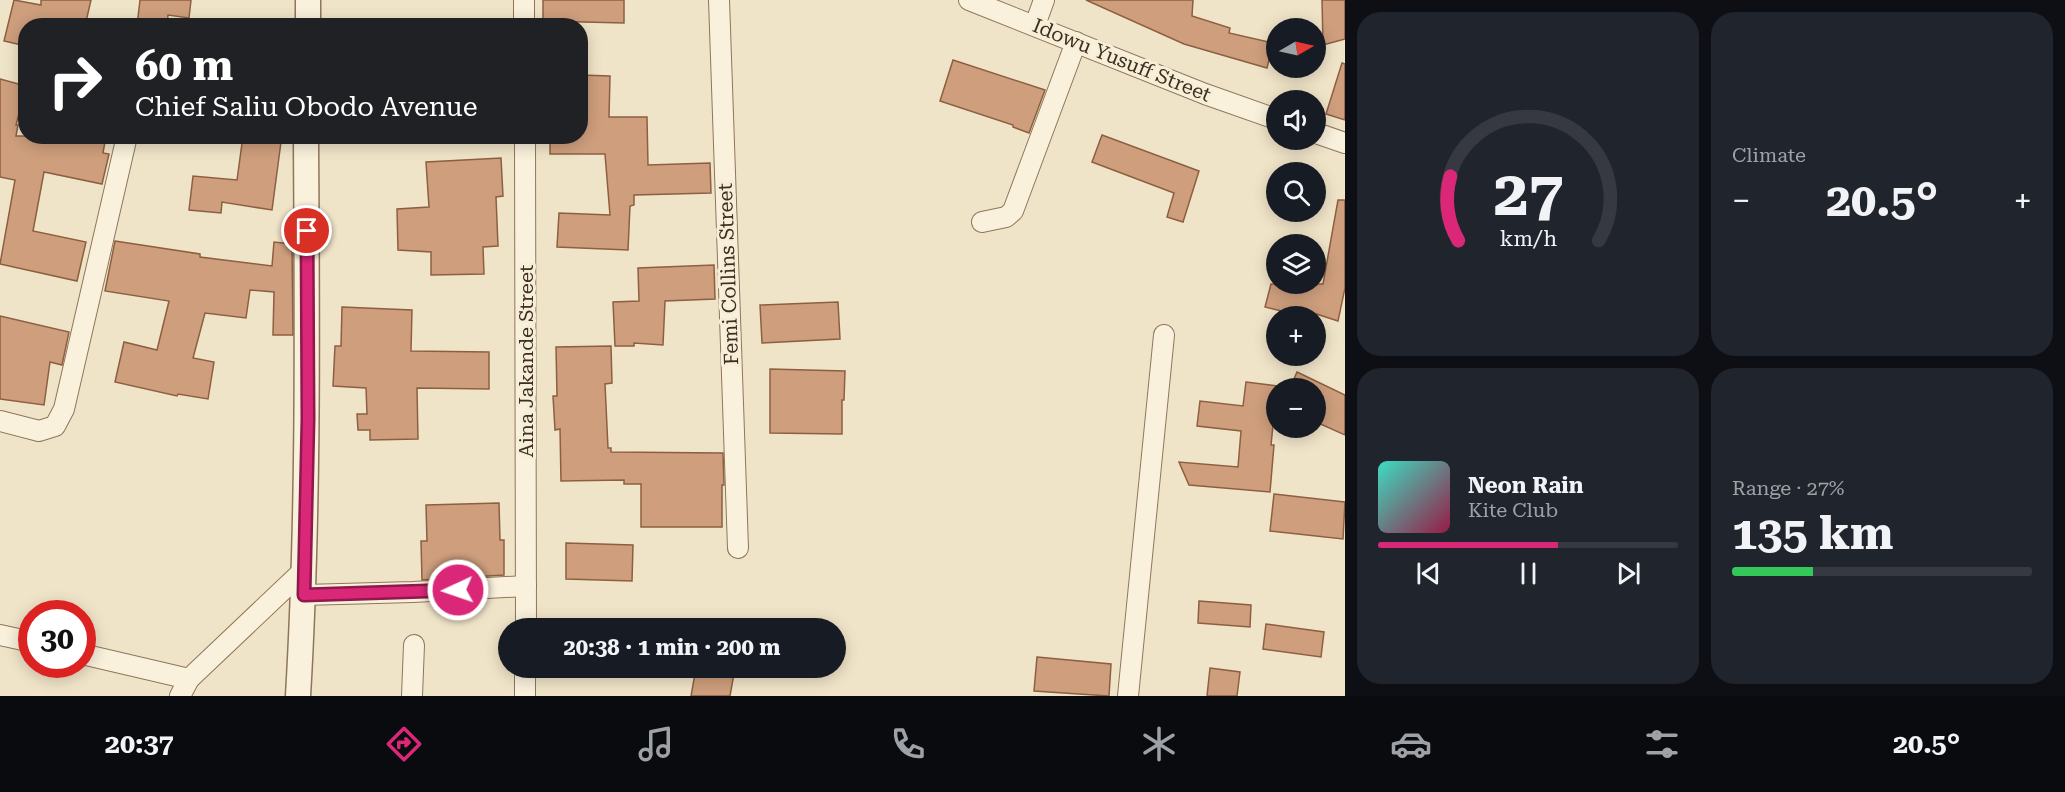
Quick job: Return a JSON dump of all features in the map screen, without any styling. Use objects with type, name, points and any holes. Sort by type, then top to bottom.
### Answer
[{"type":"street","points":[[308,0],[308,18]]},
{"type":"street","points":[[524,0],[524,18]]},
{"type":"street","name":"Femi Collins Street","points":[[718,0],[738,548]]},
{"type":"street","name":"Idowu Yusuff Street","points":[[969,0],[1205,94],[1266,115]]},
{"type":"street","points":[[1035,25],[1044,0]]},
{"type":"street","points":[[982,222],[1006,217],[1013,211],[1076,42]]},
{"type":"street","points":[[1326,136],[1345,143]]},
{"type":"street","points":[[0,421],[39,431],[55,426],[64,409],[125,144]]},
{"type":"street","points":[[298,696],[304,595],[308,419],[306,144]]},
{"type":"street","name":"Aina Jakande Street","points":[[525,144],[526,618]]},
{"type":"street","points":[[1128,696],[1164,335]]},
{"type":"street","points":[[180,696],[189,679],[304,570]]},
{"type":"street","points":[[304,595],[526,586]]},
{"type":"street","points":[[0,635],[18,639]]},
{"type":"street","points":[[412,696],[414,645]]},
{"type":"street","points":[[96,657],[189,679]]},
{"type":"street","points":[[525,678],[525,696]]},
{"type":"building","points":[[14,0],[41,5],[41,0],[91,0],[87,18],[18,18],[18,44],[4,41]]},
{"type":"building","points":[[140,0],[191,0],[189,18],[168,15],[168,18],[138,18]]},
{"type":"building","points":[[543,0],[624,0],[624,23],[588,22],[588,18],[543,18]]},
{"type":"building","points":[[1086,0],[1193,0],[1192,16],[1230,28],[1229,33],[1266,41],[1266,68],[1184,44]]},
{"type":"building","points":[[1322,0],[1345,0],[1345,39],[1326,44],[1326,18],[1322,18]]},
{"type":"building","points":[[953,60],[1045,90],[1029,133],[1013,125],[940,101]]},
{"type":"building","points":[[1342,63],[1345,64],[1345,120],[1326,114]]},
{"type":"building","points":[[588,75],[610,76],[609,117],[647,117],[648,165],[710,163],[711,193],[634,195],[634,205],[630,206],[628,250],[557,247],[559,213],[610,215],[605,154],[550,154],[550,144],[588,144]]},
{"type":"building","points":[[0,79],[18,84],[16,136],[18,136],[18,144],[105,144],[103,153],[109,154],[102,184],[44,172],[33,231],[86,242],[77,281],[0,264],[15,180],[0,177]]},
{"type":"building","points":[[1102,135],[1199,171],[1183,222],[1167,217],[1174,193],[1092,162]]},
{"type":"building","points":[[242,144],[281,144],[272,210],[222,202],[221,213],[189,210],[193,176],[237,180]]},
{"type":"building","points":[[501,158],[503,196],[496,197],[498,246],[483,247],[484,274],[431,275],[431,252],[398,250],[397,209],[429,207],[426,162]]},
{"type":"building","points":[[1338,200],[1345,200],[1345,288],[1338,321],[1326,317],[1326,306],[1265,307],[1268,294],[1326,294],[1326,267]]},
{"type":"building","points":[[115,241],[200,254],[200,257],[272,266],[274,242],[292,244],[293,335],[273,335],[274,292],[250,290],[246,318],[205,313],[193,358],[214,362],[208,399],[178,394],[177,396],[115,382],[124,342],[157,350],[169,301],[105,291]]},
{"type":"building","points":[[714,265],[715,299],[665,301],[663,345],[634,343],[634,346],[615,346],[613,302],[639,301],[638,268]]},
{"type":"building","points":[[838,302],[840,339],[762,343],[760,305]]},
{"type":"building","points":[[342,307],[412,310],[411,351],[489,352],[489,389],[417,388],[418,439],[370,440],[370,430],[358,430],[357,414],[367,414],[366,388],[333,386],[335,346],[341,346]]},
{"type":"building","points":[[0,316],[69,332],[62,365],[50,362],[44,405],[0,399]]},
{"type":"building","points":[[611,346],[612,383],[605,384],[608,448],[611,448],[611,452],[723,453],[722,527],[641,527],[641,484],[624,484],[624,480],[561,481],[560,429],[555,430],[553,396],[557,396],[556,347]]},
{"type":"building","points":[[770,369],[845,371],[842,434],[770,433]]},
{"type":"building","points":[[1297,372],[1310,378],[1294,378]]},
{"type":"building","points":[[1246,382],[1266,385],[1266,438],[1272,438],[1271,445],[1274,445],[1270,492],[1189,485],[1179,462],[1238,467],[1241,431],[1197,426],[1200,401],[1243,406]]},
{"type":"building","points":[[1326,386],[1345,395],[1345,435],[1326,426]]},
{"type":"building","points":[[1274,494],[1345,502],[1343,539],[1270,531]]},
{"type":"building","points":[[499,503],[500,540],[504,540],[504,575],[422,580],[421,541],[427,541],[426,505]]},
{"type":"building","points":[[566,543],[633,545],[632,581],[566,579]]},
{"type":"building","points":[[1199,601],[1251,605],[1250,627],[1198,623]]},
{"type":"building","points":[[1266,624],[1324,632],[1321,657],[1263,649]]},
{"type":"building","points":[[1037,657],[1111,664],[1109,696],[1034,691]]},
{"type":"building","points":[[1210,668],[1240,672],[1237,696],[1207,696]]},
{"type":"building","points":[[694,678],[733,678],[730,696],[691,696]]},
{"type":"route","points":[[307,231],[308,419],[304,595],[458,590]]}]
